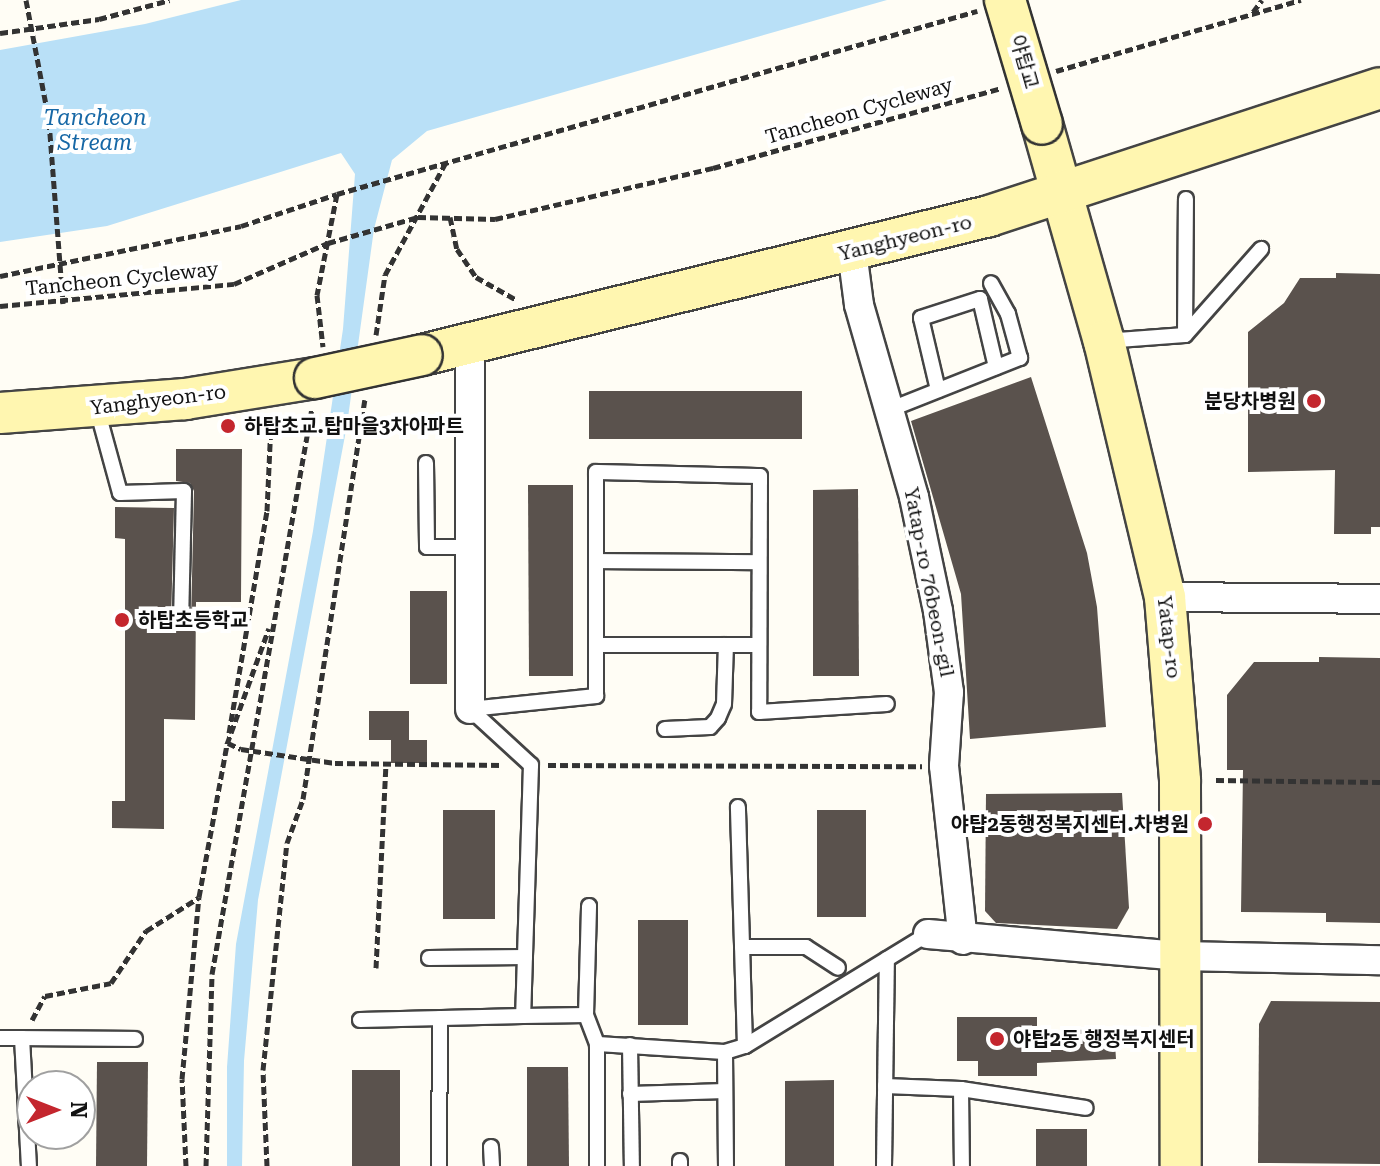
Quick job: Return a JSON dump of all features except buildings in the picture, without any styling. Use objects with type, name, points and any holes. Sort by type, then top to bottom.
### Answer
[{"type":"main road","name":"야탑교","points":[[996,4],[1042,124]]},
{"type":"main road","name":"Yanghyeon-ro","points":[[0,413],[97,408],[317,377],[422,355],[989,216],[1380,88]]},
{"type":"main road","name":"Yatap-ro","points":[[1042,124],[1104,341],[1165,597],[1180,767],[1181,1166]]},
{"type":"street","name":"Yatap-ro 76beon-gil","points":[[852,251],[859,305],[891,409],[938,611],[949,692],[944,766],[963,940]]},
{"type":"street","points":[[470,342],[470,709]]},
{"type":"street","points":[[1165,597],[1380,599]]},
{"type":"street","points":[[928,934],[963,940],[1181,956],[1380,960]]},
{"type":"lane","points":[[1185,335],[1186,199]]},
{"type":"lane","points":[[1104,341],[1185,335],[1261,249]]},
{"type":"lane","points":[[891,409],[1020,358],[1008,314],[991,283]]},
{"type":"lane","points":[[938,390],[921,318],[980,299],[996,367]]},
{"type":"lane","points":[[97,408],[120,493],[184,491],[181,620]]},
{"type":"lane","points":[[426,463],[427,547],[470,547]]},
{"type":"lane","points":[[470,709],[596,696],[596,472],[760,476],[759,712],[887,704]]},
{"type":"lane","points":[[596,561],[759,562]]},
{"type":"lane","points":[[596,645],[759,645]]},
{"type":"lane","points":[[665,729],[710,727],[718,718],[724,704],[726,645]]},
{"type":"lane","points":[[470,709],[531,765],[523,1016]]},
{"type":"lane","points":[[738,807],[745,1046]]},
{"type":"lane","points":[[589,906],[586,1015],[597,1044],[597,1166]]},
{"type":"lane","points":[[597,1044],[725,1052],[745,1046],[928,934]]},
{"type":"lane","points":[[742,947],[806,947],[838,968]]},
{"type":"lane","points":[[429,958],[525,957]]},
{"type":"lane","points":[[884,1166],[887,959]]},
{"type":"lane","points":[[360,1020],[586,1015]]},
{"type":"lane","points":[[439,1166],[440,1018]]},
{"type":"lane","points":[[0,1038],[135,1039]]},
{"type":"lane","points":[[22,1038],[29,1166]]},
{"type":"lane","points":[[630,1045],[632,1166]]},
{"type":"lane","points":[[725,1052],[726,1166]]},
{"type":"lane","points":[[885,1086],[961,1089],[1086,1108]]},
{"type":"lane","points":[[961,1089],[962,1166]]},
{"type":"lane","points":[[630,1094],[725,1091]]},
{"type":"lane","points":[[491,1147],[492,1166]]},
{"type":"path","points":[[26,0],[49,121],[63,303]]},
{"type":"path","points":[[0,33],[99,19],[170,0]]},
{"type":"path","points":[[1252,14],[1262,0]]},
{"type":"path","points":[[1043,75],[1301,0]]},
{"type":"path","points":[[0,276],[59,268],[241,226],[337,194],[996,4]]},
{"type":"path","name":"Tancheon Cycleway","points":[[0,306],[63,303],[234,284],[328,243],[405,220],[418,217],[495,219],[629,189],[1013,84]]},
{"type":"path","points":[[373,351],[385,275],[446,162]]},
{"type":"path","points":[[206,1166],[212,974],[317,377],[317,295],[337,194]]},
{"type":"path","points":[[450,217],[457,249],[476,277],[559,321]]},
{"type":"path","points":[[267,1166],[263,1070],[287,843],[303,799],[366,397]]},
{"type":"path","points":[[186,1166],[182,1079],[199,897],[267,511],[271,422]]},
{"type":"path","points":[[227,744],[274,615]]},
{"type":"path","points":[[227,744],[241,749],[335,763],[944,766]]},
{"type":"path","points":[[376,968],[386,764]]},
{"type":"path","points":[[1216,780],[1380,782]]},
{"type":"path","points":[[22,1038],[45,996],[111,983],[146,931],[199,897]]},
{"type":"water","name":"Tancheon Stream","points":[[241,0],[887,0],[427,131],[392,160],[374,229],[347,425],[258,900],[244,1061],[242,1166],[227,1166],[227,1067],[236,944],[313,531],[343,329],[355,174],[341,153],[107,226],[0,242],[0,50],[145,24]]},
{"type":"place","name":"분당차병원","points":[[1314,401]]},
{"type":"place","name":"하탑초교.탑마을3차아파트","points":[[228,426]]},
{"type":"place","name":"하탑초등학교","points":[[122,620]]},
{"type":"place","name":"야턉2동행정복지센터.차병원","points":[[1205,824]]},
{"type":"place","name":"야탑2동 행정복지센터","points":[[997,1039]]}]
